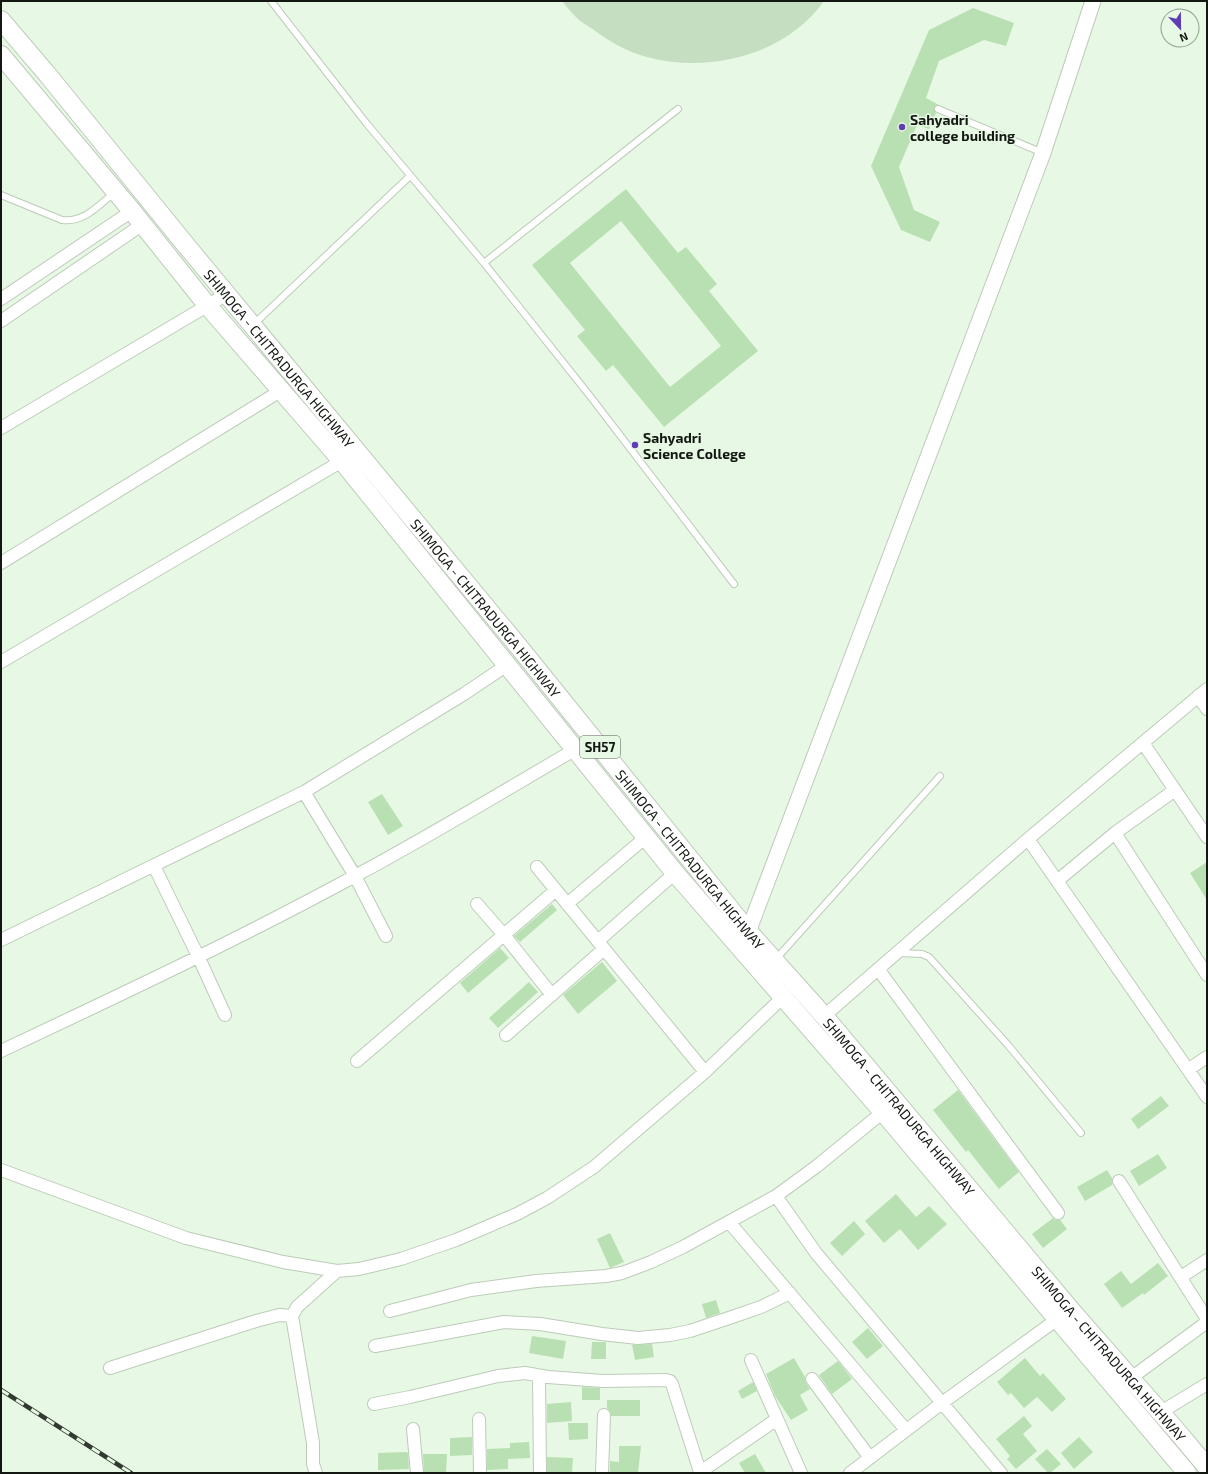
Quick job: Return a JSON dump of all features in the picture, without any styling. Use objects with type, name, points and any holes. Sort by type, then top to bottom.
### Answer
[{"type":"main road","name":"SHIMOGA - CHITRADURGA HIGHWAY","points":[[1,20],[519,648],[748,931],[824,1016],[1064,1314],[1187,1473]]},
{"type":"main road","name":"SHIMOGA - CHITRADURGA HIGHWAY","points":[[1,56],[137,218],[207,305],[342,461],[675,873],[782,998],[1064,1314],[1131,1378],[1207,1467]]},
{"type":"street","points":[[742,950],[1044,153],[1093,1]]},
{"type":"street","points":[[1,299],[137,218]]},
{"type":"street","points":[[1,320],[137,218]]},
{"type":"street","points":[[1,428],[227,294]]},
{"type":"street","points":[[1,563],[282,390]]},
{"type":"street","points":[[1,662],[342,461]]},
{"type":"street","points":[[1,940],[304,792],[464,694],[507,665]]},
{"type":"street","points":[[824,1016],[1028,839],[1202,693],[1207,709]]},
{"type":"street","points":[[1142,743],[1207,837]]},
{"type":"street","points":[[1,1052],[199,958],[355,876],[445,826],[576,749]]},
{"type":"street","points":[[1057,881],[1115,833],[1174,790]]},
{"type":"street","points":[[304,792],[355,876],[386,936]]},
{"type":"street","points":[[1115,833],[1207,975]]},
{"type":"street","points":[[567,904],[646,837]]},
{"type":"street","points":[[1028,839],[1207,1097]]},
{"type":"street","points":[[154,866],[225,1015]]},
{"type":"street","points":[[537,867],[705,1072]]},
{"type":"street","points":[[506,1035],[552,995],[675,873]]},
{"type":"street","points":[[357,1061],[556,890]]},
{"type":"street","points":[[477,904],[504,934],[552,995]]},
{"type":"street","points":[[878,969],[1058,1213]]},
{"type":"street","points":[[1,1170],[186,1238],[283,1262],[337,1271],[359,1270],[401,1259],[449,1242],[517,1214],[547,1198],[594,1167],[705,1072],[782,998]]},
{"type":"street","points":[[1189,1069],[1207,1057]]},
{"type":"street","points":[[390,1311],[471,1290],[536,1281],[606,1276],[622,1273],[651,1262],[677,1250],[776,1196],[817,1166],[884,1112]]},
{"type":"street","points":[[1119,1181],[1207,1320],[1131,1378]]},
{"type":"street","points":[[776,1196],[816,1253],[1001,1473]]},
{"type":"street","points":[[729,1222],[906,1430]]},
{"type":"street","points":[[1182,1280],[1184,1275],[1207,1260]]},
{"type":"street","points":[[316,1473],[313,1464],[312,1443],[292,1316],[297,1306],[337,1271]]},
{"type":"street","points":[[375,1346],[504,1322],[540,1324],[638,1338],[670,1335],[690,1331],[761,1307],[790,1293]]},
{"type":"street","points":[[850,1473],[867,1465],[906,1430],[1064,1314]]},
{"type":"street","points":[[110,1368],[256,1321],[279,1315],[292,1316]]},
{"type":"street","points":[[750,1360],[801,1473]]},
{"type":"street","points":[[374,1404],[498,1376],[524,1373],[539,1376],[603,1381],[670,1381],[700,1473],[777,1419]]},
{"type":"street","points":[[539,1376],[540,1473]]},
{"type":"street","points":[[812,1379],[867,1465]]},
{"type":"street","points":[[1161,1412],[1207,1384]]},
{"type":"street","points":[[602,1473],[604,1415]]},
{"type":"street","points":[[479,1419],[480,1473]]},
{"type":"street","points":[[413,1430],[417,1473]]},
{"type":"lane","points":[[271,1],[366,124],[484,263],[590,396],[734,584]]},
{"type":"lane","points":[[484,263],[678,109]]},
{"type":"lane","points":[[938,109],[1044,153]]},
{"type":"lane","points":[[252,325],[410,176]]},
{"type":"lane","points":[[1,195],[62,220],[70,221],[88,215],[115,192]]},
{"type":"lane","points":[[774,960],[940,776]]},
{"type":"lane","points":[[898,952],[922,954],[929,957],[1008,1046],[1081,1133]]},
{"type":"green space","points":[[562,1],[824,1],[808,20],[789,35],[768,47],[744,56],[720,61],[695,63],[671,62],[639,55],[625,49],[576,17]]},
{"type":"building","name":"Sahyadri college building","points":[[973,8],[1014,23],[1006,46],[984,40],[939,61],[926,98],[939,105],[936,105],[934,108],[936,113],[929,129],[917,125],[899,167],[914,210],[940,222],[930,242],[901,230],[871,166],[929,30]]},
{"type":"building","points":[[626,189],[678,253],[686,247],[717,284],[709,291],[758,351],[664,427],[613,365],[606,371],[577,336],[585,330],[532,265]],"holes":[[[621,221],[721,346],[670,387],[570,263]]]},
{"type":"building","points":[[382,794],[403,826],[388,835],[368,802]]},
{"type":"building","points":[[1207,862],[1207,900],[1190,873]]},
{"type":"building","points":[[552,904],[557,910],[520,942],[514,936]]},
{"type":"building","points":[[500,948],[509,958],[468,993],[460,983]]},
{"type":"building","points":[[602,962],[617,981],[578,1014],[563,995]]},
{"type":"building","points":[[529,982],[538,992],[498,1028],[489,1018]]},
{"type":"building","points":[[958,1090],[1019,1172],[999,1189],[968,1150],[966,1152],[933,1110]]},
{"type":"building","points":[[1161,1096],[1169,1106],[1138,1129],[1131,1119]]},
{"type":"building","points":[[1158,1154],[1167,1168],[1139,1186],[1130,1171]]},
{"type":"building","points":[[1107,1170],[1112,1178],[1112,1185],[1085,1201],[1077,1187]]},
{"type":"building","points":[[896,1194],[916,1217],[929,1206],[947,1224],[918,1250],[900,1229],[884,1243],[865,1221]]},
{"type":"building","points":[[1053,1218],[1055,1220],[1060,1220],[1067,1229],[1043,1248],[1032,1234]]},
{"type":"building","points":[[854,1221],[865,1234],[842,1256],[830,1243]]},
{"type":"building","points":[[610,1233],[624,1262],[610,1268],[597,1239]]},
{"type":"building","points":[[1158,1263],[1168,1276],[1144,1295],[1143,1293],[1122,1308],[1104,1284],[1121,1271],[1131,1284]]},
{"type":"building","points":[[716,1300],[720,1313],[706,1318],[702,1304]]},
{"type":"building","points":[[868,1328],[883,1346],[867,1359],[852,1342]]},
{"type":"building","points":[[532,1336],[566,1341],[563,1359],[529,1353]]},
{"type":"building","points":[[592,1342],[606,1342],[606,1359],[591,1359]]},
{"type":"building","points":[[652,1344],[654,1357],[635,1360],[632,1345]]},
{"type":"building","points":[[794,1358],[810,1389],[800,1395],[808,1410],[791,1420],[775,1396],[766,1374]]},
{"type":"building","points":[[1025,1358],[1040,1376],[1043,1373],[1066,1399],[1052,1412],[1037,1397],[1024,1408],[1011,1393],[1008,1395],[997,1382]]},
{"type":"building","points":[[838,1361],[852,1379],[832,1394],[819,1375]]},
{"type":"building","points":[[753,1382],[757,1391],[742,1399],[738,1391]]},
{"type":"building","points":[[582,1387],[600,1388],[600,1400],[582,1400]]},
{"type":"building","points":[[607,1400],[640,1400],[640,1416],[611,1416],[610,1411],[607,1408]]},
{"type":"building","points":[[571,1402],[572,1421],[547,1423],[547,1404]]},
{"type":"building","points":[[1024,1416],[1032,1426],[1023,1434],[1037,1451],[1016,1469],[1007,1459],[1010,1456],[996,1439]]},
{"type":"building","points":[[568,1423],[588,1423],[588,1439],[569,1440]]},
{"type":"building","points":[[472,1437],[472,1455],[450,1456],[450,1438]]},
{"type":"building","points":[[1079,1437],[1093,1452],[1074,1469],[1061,1453]]},
{"type":"building","points":[[529,1442],[530,1458],[508,1459],[508,1469],[487,1470],[487,1449],[510,1448],[510,1443]]},
{"type":"building","points":[[619,1446],[641,1446],[638,1473],[610,1473],[610,1461],[619,1462]]},
{"type":"building","points":[[1047,1449],[1061,1464],[1050,1473],[1048,1473],[1035,1459]]},
{"type":"building","points":[[378,1453],[408,1453],[409,1469],[378,1470]]},
{"type":"building","points":[[423,1454],[447,1454],[446,1473],[424,1472]]},
{"type":"building","points":[[755,1454],[766,1473],[745,1473],[739,1463]]},
{"type":"building","points":[[547,1457],[573,1458],[572,1473],[547,1473]]},
{"type":"railway","points":[[1,1390],[131,1473]]},
{"type":"place","name":"Sahyadri college building","points":[[902,127]]},
{"type":"place","name":"Sahyadri Science College","points":[[635,445]]}]
